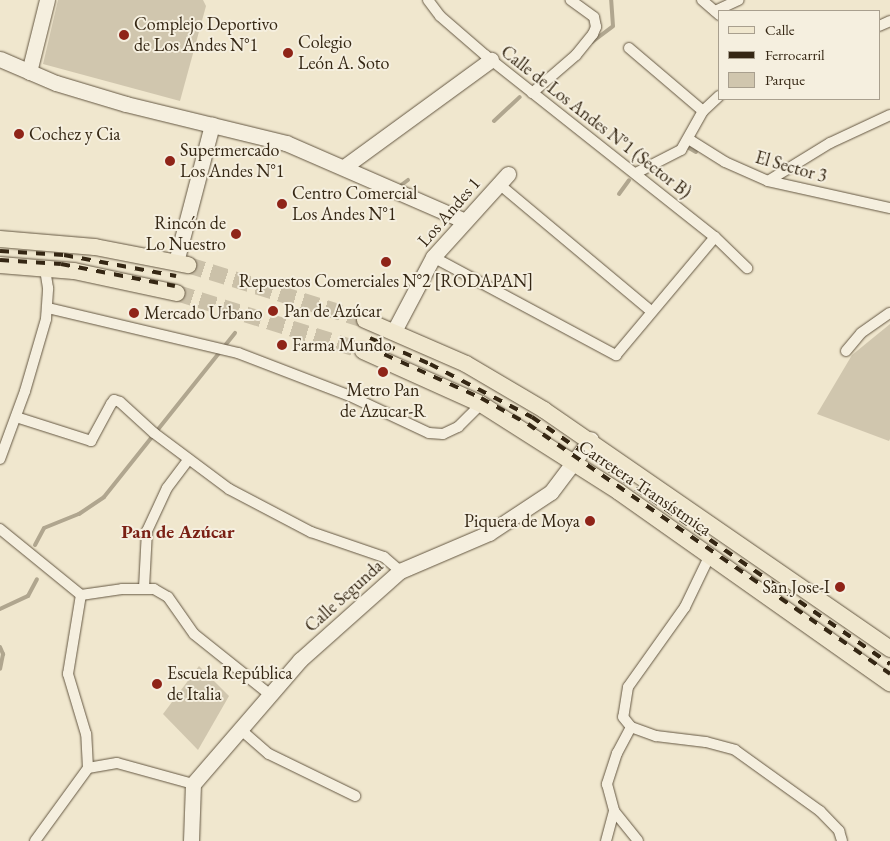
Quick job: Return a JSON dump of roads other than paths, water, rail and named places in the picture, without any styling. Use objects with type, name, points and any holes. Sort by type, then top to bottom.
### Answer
[{"type":"main road","points":[[0,239],[94,247],[182,264]]},
{"type":"main road","points":[[0,265],[74,271],[177,293]]},
{"type":"main road","name":"Carretera Transístmica","points":[[364,320],[394,330],[466,364],[591,439],[890,649]]},
{"type":"main road","name":"Carretera Transístmica","points":[[364,351],[481,404],[575,464],[710,555],[890,684]]},
{"type":"street","points":[[29,72],[48,0]]},
{"type":"street","name":"Calle de Los Andes N°1 (Sector B)","points":[[428,0],[440,16],[492,60],[715,237],[747,268]]},
{"type":"street","points":[[532,93],[576,55],[593,34],[596,27],[594,18],[571,0]]},
{"type":"street","points":[[702,0],[717,13]]},
{"type":"street","points":[[722,10],[739,0]]},
{"type":"street","points":[[629,48],[703,111]]},
{"type":"street","points":[[344,167],[492,60]]},
{"type":"street","points":[[6,62],[29,72],[126,104],[286,143],[465,221]]},
{"type":"street","points":[[636,173],[675,154],[690,140],[703,111],[718,97]]},
{"type":"street","points":[[768,181],[830,143],[890,115]]},
{"type":"street","points":[[182,264],[212,125]]},
{"type":"street","name":"El Sector 3","points":[[690,140],[725,162],[768,181],[890,208]]},
{"type":"street","points":[[504,179],[652,312]]},
{"type":"street","name":"Los Andes 1","points":[[394,330],[432,257],[504,179]]},
{"type":"street","points":[[432,257],[616,355],[715,237]]},
{"type":"street","points":[[0,459],[16,417],[48,308],[45,268]]},
{"type":"street","points":[[48,308],[238,353],[350,396],[429,433],[443,434],[458,427],[481,404]]},
{"type":"street","points":[[846,351],[861,333],[890,313]]},
{"type":"street","points":[[16,417],[91,442],[114,400],[230,489],[311,532],[384,557],[400,570]]},
{"type":"street","name":"Calle Segunda","points":[[193,784],[268,693],[300,660],[400,570],[488,533],[552,492],[575,464],[591,439]]},
{"type":"street","points":[[144,588],[146,531],[168,488],[189,459]]},
{"type":"street","points":[[0,529],[81,595],[144,588],[168,597],[194,634],[268,693]]},
{"type":"street","points":[[710,555],[685,606],[628,687],[623,717],[631,727],[656,736],[706,742],[735,750],[820,811],[839,831],[842,841]]},
{"type":"street","points":[[35,841],[88,768],[86,734],[68,674],[81,595]]},
{"type":"street","points":[[631,727],[617,753],[607,784],[614,811],[638,841]]},
{"type":"street","points":[[240,729],[269,754],[355,796]]},
{"type":"street","points":[[88,768],[117,764],[193,784],[191,841]]},
{"type":"street","points":[[606,841],[614,811]]},
{"type":"waterway","points":[[592,42],[613,26],[611,0]]},
{"type":"waterway","points":[[494,121],[520,97]]},
{"type":"waterway","points":[[689,148],[696,152]]},
{"type":"waterway","points":[[400,186],[408,180]]},
{"type":"waterway","points":[[619,194],[629,180]]},
{"type":"waterway","points":[[35,545],[44,528],[79,514],[104,497],[235,333]]},
{"type":"waterway","points":[[0,609],[28,596],[37,579]]},
{"type":"waterway","points":[[0,647],[3,654],[0,669]]},
{"type":"tunnel","points":[[188,265],[365,320]]},
{"type":"tunnel","points":[[177,293],[363,351]]},
{"type":"railway","points":[[0,251],[64,255],[176,276]]},
{"type":"railway","points":[[0,260],[61,264],[175,286]]},
{"type":"railway","points":[[370,338],[430,364],[532,417],[890,664]]},
{"type":"railway","points":[[368,347],[481,398],[528,424],[890,674]]},
{"type":"place","name":"Complejo Deportivo de Los Andes N°1","points":[[124,35]]},
{"type":"place","name":"Colegio León A. Soto","points":[[288,53]]},
{"type":"place","name":"Cochez y Cia","points":[[19,134]]},
{"type":"place","name":"Supermercado Los Andes N°1","points":[[170,161]]},
{"type":"place","name":"Centro Comercial Los Andes N°1","points":[[282,204]]},
{"type":"place","name":"Rincón de Lo Nuestro","points":[[236,234]]},
{"type":"place","name":"Repuestos Comerciales N°2 [RODAPAN]","points":[[386,262]]},
{"type":"place","name":"Pan de Azúcar","points":[[273,311]]},
{"type":"place","name":"Mercado Urbano","points":[[134,313]]},
{"type":"place","name":"Farma Mundo","points":[[282,345]]},
{"type":"place","name":"Metro Pan de Azucar-R","points":[[383,372]]},
{"type":"place","name":"Piquera de Moya","points":[[590,521]]},
{"type":"place","name":"San Jose-I","points":[[840,587]]},
{"type":"place","name":"Escuela República de Italia","points":[[157,684]]},
{"type":"district","name":"Pan de Azúcar","points":[[178,532]]}]
